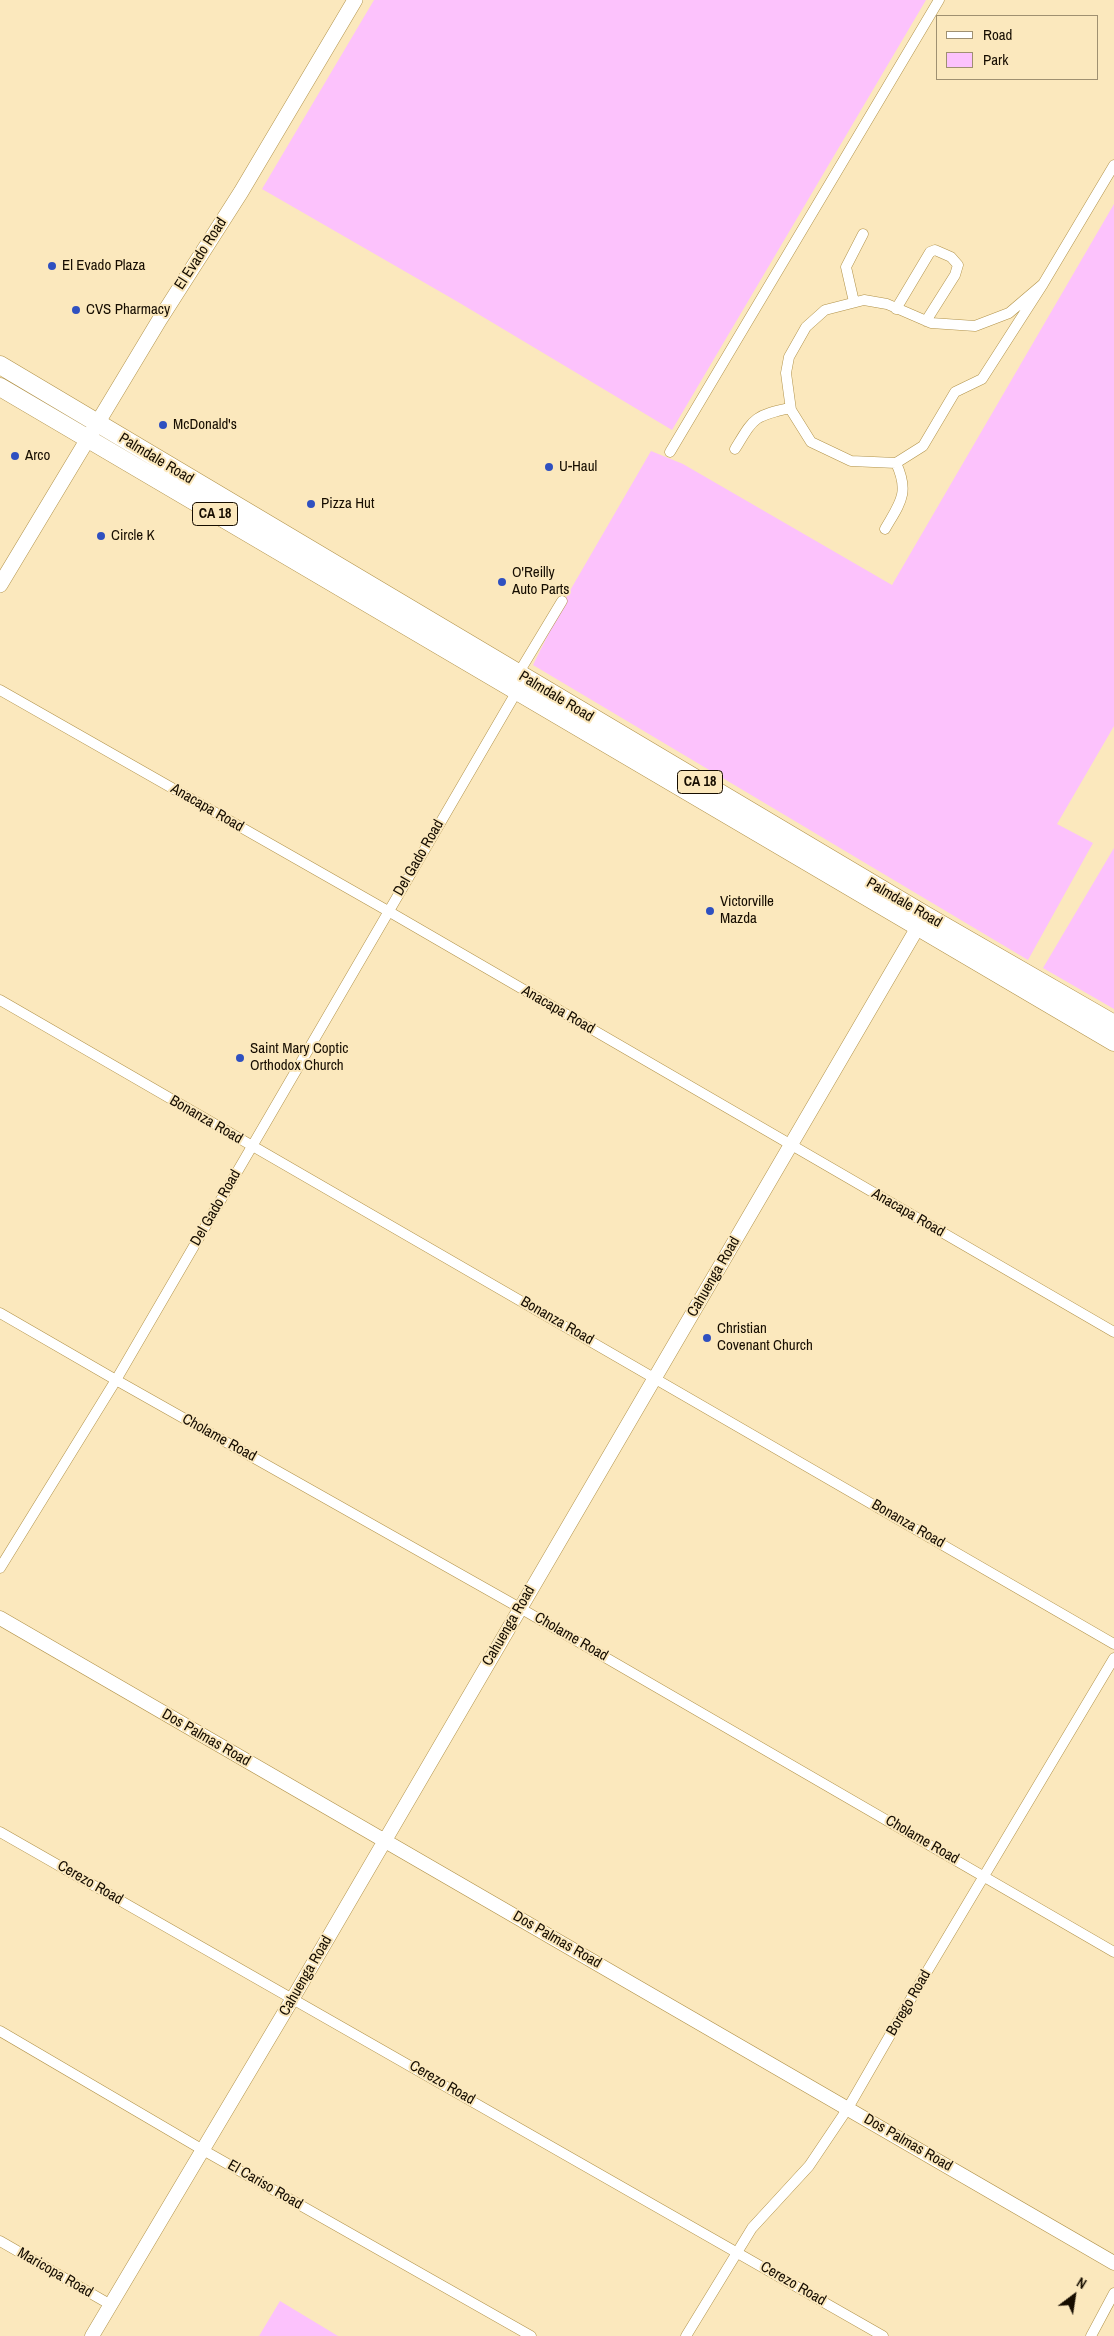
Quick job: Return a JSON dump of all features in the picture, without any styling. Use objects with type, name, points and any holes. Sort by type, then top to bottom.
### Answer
[{"type":"highway","name":"Palmdale Road","points":[[0,366],[97,423],[518,683]]},
{"type":"highway","name":"Palmdale Road","points":[[0,387],[518,683],[921,922],[1114,1042]]},
{"type":"highway","name":"Palmdale Road","points":[[921,922],[1114,1024]]},
{"type":"main road","name":"El Evado Road","points":[[0,585],[194,264],[241,192],[355,0]]},
{"type":"street","points":[[670,452],[940,0]]},
{"type":"street","points":[[1043,284],[1009,313],[975,326],[931,324],[896,308],[864,300],[825,310],[806,327],[796,342],[786,373],[790,408],[811,442],[851,462],[896,463],[923,446],[954,392],[982,379],[1043,284],[1114,165]]},
{"type":"street","points":[[854,302],[846,267],[863,234]]},
{"type":"street","points":[[896,308],[930,252],[935,250],[951,258],[958,265],[955,275],[926,321]]},
{"type":"street","points":[[735,449],[751,422],[757,416],[790,408]]},
{"type":"street","points":[[884,528],[903,493],[903,479],[896,463]]},
{"type":"street","name":"Del Gado Road","points":[[0,1568],[116,1380],[252,1146],[518,683],[562,601]]},
{"type":"street","name":"Anacapa Road","points":[[0,690],[388,911],[1114,1332]]},
{"type":"street","name":"Cahuenga Road","points":[[92,2336],[293,1998],[921,922]]},
{"type":"street","name":"Bonanza Road","points":[[0,1000],[1114,1644]]},
{"type":"street","name":"Cholame Road","points":[[0,1313],[520,1608],[1114,1952]]},
{"type":"street","name":"Dos Palmas Road","points":[[0,1618],[1114,2262]]},
{"type":"street","name":"Borego Road","points":[[686,2336],[752,2228],[809,2166],[848,2108],[1114,1658]]},
{"type":"street","name":"Cerezo Road","points":[[0,1832],[883,2336]]},
{"type":"street","name":"El Cariso Road","points":[[0,2031],[203,2150],[531,2336]]},
{"type":"street","name":"Maricopa Road","points":[[0,2241],[111,2305]]},
{"type":"street","points":[[1090,2336],[1114,2293]]},
{"type":"green space","points":[[374,0],[926,0],[672,430],[458,302],[262,189]]},
{"type":"green space","points":[[1114,204],[1114,726],[1057,824],[1093,843],[1028,960],[533,665],[568,594],[651,451],[683,464],[892,585]]},
{"type":"green space","points":[[1114,848],[1114,1009],[1043,968]]},
{"type":"green space","points":[[280,2301],[338,2336],[259,2336]]},
{"type":"place","name":"El Evado Plaza","points":[[52,266]]},
{"type":"place","name":"CVS Pharmacy","points":[[76,310]]},
{"type":"place","name":"McDonald's","points":[[163,425]]},
{"type":"place","name":"Arco","points":[[15,456]]},
{"type":"place","name":"U-Haul","points":[[549,467]]},
{"type":"place","name":"Pizza Hut","points":[[311,504]]},
{"type":"place","name":"Circle K","points":[[101,536]]},
{"type":"place","name":"O'Reilly Auto Parts","points":[[502,582]]},
{"type":"place","name":"Victorville Mazda","points":[[710,911]]},
{"type":"place","name":"Saint Mary Coptic Orthodox Church","points":[[240,1058]]},
{"type":"place","name":"Christian Covenant Church","points":[[707,1338]]}]
